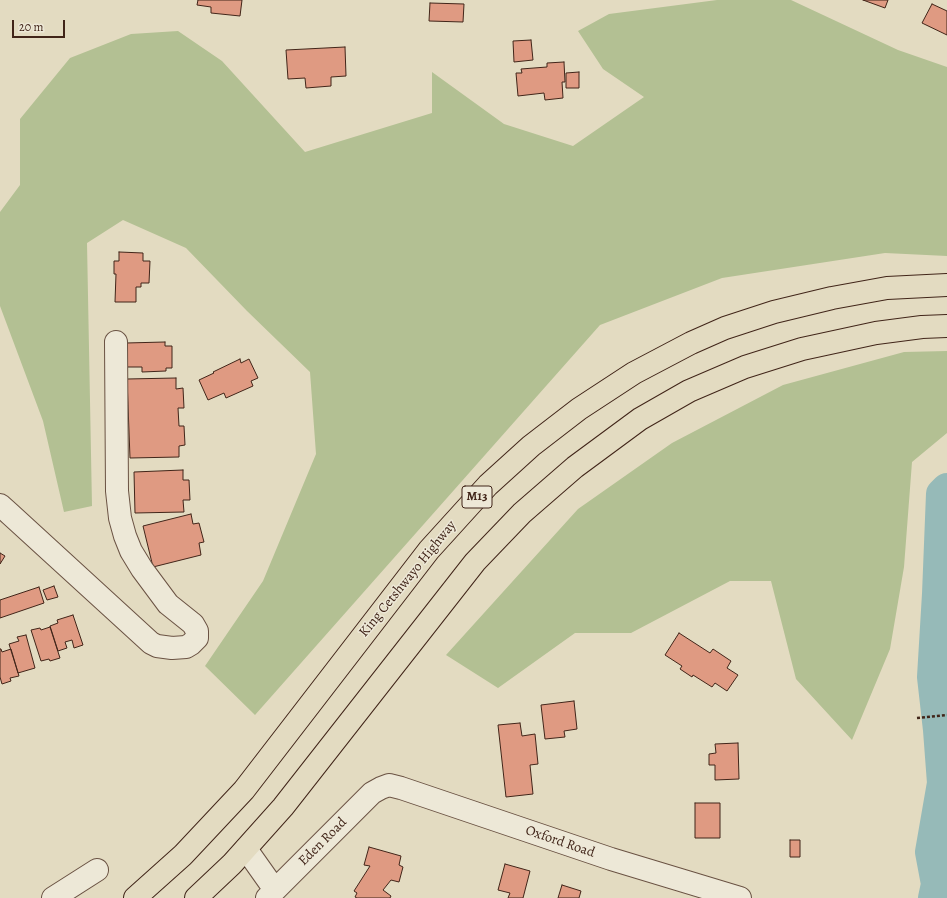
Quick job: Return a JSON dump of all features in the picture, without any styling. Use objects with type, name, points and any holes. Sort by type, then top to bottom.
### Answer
[{"type":"highway","name":"King Cetshwayo Highway","points":[[135,898],[183,855],[244,790],[429,550],[466,509],[488,485],[531,446],[579,409],[634,373],[690,343],[725,328],[774,312],[832,298],[887,288],[947,285]]},
{"type":"highway","points":[[196,898],[232,864],[283,807],[475,562],[522,513],[581,463],[640,419],[689,391],[745,366],[802,349],[876,333],[922,327],[947,326]]},
{"type":"street","points":[[0,506],[151,643],[157,646],[172,648],[186,647],[194,641],[197,631],[193,624],[168,604],[142,569],[131,551],[120,518],[117,491],[116,342]]},
{"type":"street","name":"Oxford Road","points":[[381,788],[389,786],[401,788],[611,859],[740,898]]},
{"type":"street","name":"Eden Road","points":[[271,894],[372,793],[381,788]]},
{"type":"street","points":[[246,849],[271,894]]},
{"type":"street","points":[[53,898],[97,870]]},
{"type":"path","points":[[917,718],[947,715]]},
{"type":"green space","points":[[717,0],[791,0],[898,50],[947,67],[947,256],[885,253],[722,278],[600,325],[255,715],[205,666],[263,581],[316,454],[310,372],[247,311],[186,248],[123,220],[87,243],[92,506],[64,512],[43,421],[0,306],[0,212],[20,185],[20,119],[70,58],[131,34],[178,31],[222,61],[305,152],[432,113],[432,72],[504,124],[573,146],[644,97],[603,69],[578,31],[609,14]]},
{"type":"green space","points":[[947,351],[947,433],[912,462],[904,567],[890,649],[852,740],[796,679],[771,581],[730,581],[631,633],[575,633],[498,688],[446,655],[578,509],[672,443],[783,385],[904,352]]},
{"type":"building","points":[[198,0],[242,0],[240,16],[211,13],[211,7],[197,5]]},
{"type":"building","points":[[863,0],[888,0],[885,8]]},
{"type":"building","points":[[430,3],[464,4],[463,22],[429,21]]},
{"type":"building","points":[[932,4],[947,11],[947,35],[922,23]]},
{"type":"building","points":[[531,40],[533,60],[514,62],[513,41]]},
{"type":"building","points":[[345,47],[346,76],[331,77],[331,86],[306,88],[305,78],[288,79],[286,50]]},
{"type":"building","points":[[564,62],[565,82],[562,82],[563,98],[545,100],[544,93],[518,96],[516,73],[522,73],[521,69],[547,67],[547,63]]},
{"type":"building","points":[[579,72],[579,88],[566,88],[566,73]]},
{"type":"building","points":[[119,252],[143,253],[143,261],[150,261],[149,283],[141,283],[141,287],[136,287],[136,302],[115,302],[116,274],[114,274],[114,261],[119,261]]},
{"type":"building","points":[[165,342],[165,346],[172,346],[172,368],[166,368],[166,371],[142,372],[142,367],[127,367],[126,343]]},
{"type":"building","points":[[240,359],[241,363],[249,359],[258,378],[251,381],[253,386],[226,398],[224,393],[208,400],[199,380]]},
{"type":"building","points":[[176,378],[176,389],[183,388],[184,408],[178,408],[179,426],[184,426],[185,445],[179,446],[179,457],[130,458],[127,379]]},
{"type":"building","points":[[183,470],[183,480],[189,480],[190,500],[183,500],[184,512],[135,513],[134,472]]},
{"type":"building","points":[[191,514],[193,524],[199,523],[204,542],[199,543],[201,555],[153,567],[143,526]]},
{"type":"building","points":[[0,553],[5,556],[0,564]]},
{"type":"building","points":[[54,586],[58,597],[47,600],[43,590]]},
{"type":"building","points":[[39,587],[44,603],[0,618],[0,600]]},
{"type":"building","points":[[73,615],[83,645],[74,648],[72,640],[65,642],[67,648],[58,651],[50,626],[58,623],[57,620]]},
{"type":"building","points":[[50,627],[60,658],[50,661],[49,659],[41,661],[31,630],[40,628],[41,630]]},
{"type":"building","points":[[679,633],[710,653],[713,649],[731,661],[727,668],[738,675],[727,691],[715,683],[712,687],[693,675],[692,677],[680,669],[682,666],[665,655]]},
{"type":"building","points":[[26,635],[35,668],[18,673],[9,644],[19,641],[17,637]]},
{"type":"building","points":[[0,649],[2,652],[11,649],[19,676],[10,678],[11,681],[2,684],[0,677]]},
{"type":"building","points":[[574,701],[577,729],[564,731],[565,737],[545,739],[541,705]]},
{"type":"building","points":[[520,723],[522,736],[535,734],[538,764],[530,765],[533,794],[506,797],[498,725]]},
{"type":"building","points":[[738,743],[739,779],[715,780],[715,765],[709,765],[709,754],[716,753],[715,744]]},
{"type":"building","points":[[695,803],[720,803],[720,838],[695,838]]},
{"type":"building","points":[[790,840],[800,840],[800,857],[790,857]]},
{"type":"building","points":[[369,847],[401,856],[399,865],[403,867],[399,882],[391,880],[383,890],[391,896],[390,898],[355,897],[357,893],[354,891],[370,866],[364,865]]},
{"type":"building","points":[[505,864],[530,871],[523,898],[508,898],[510,893],[498,890]]},
{"type":"building","points":[[562,885],[581,891],[579,898],[558,898]]},
{"type":"waterway","points":[[934,898],[937,884],[931,852],[943,783],[933,677],[942,494],[947,489]]}]
